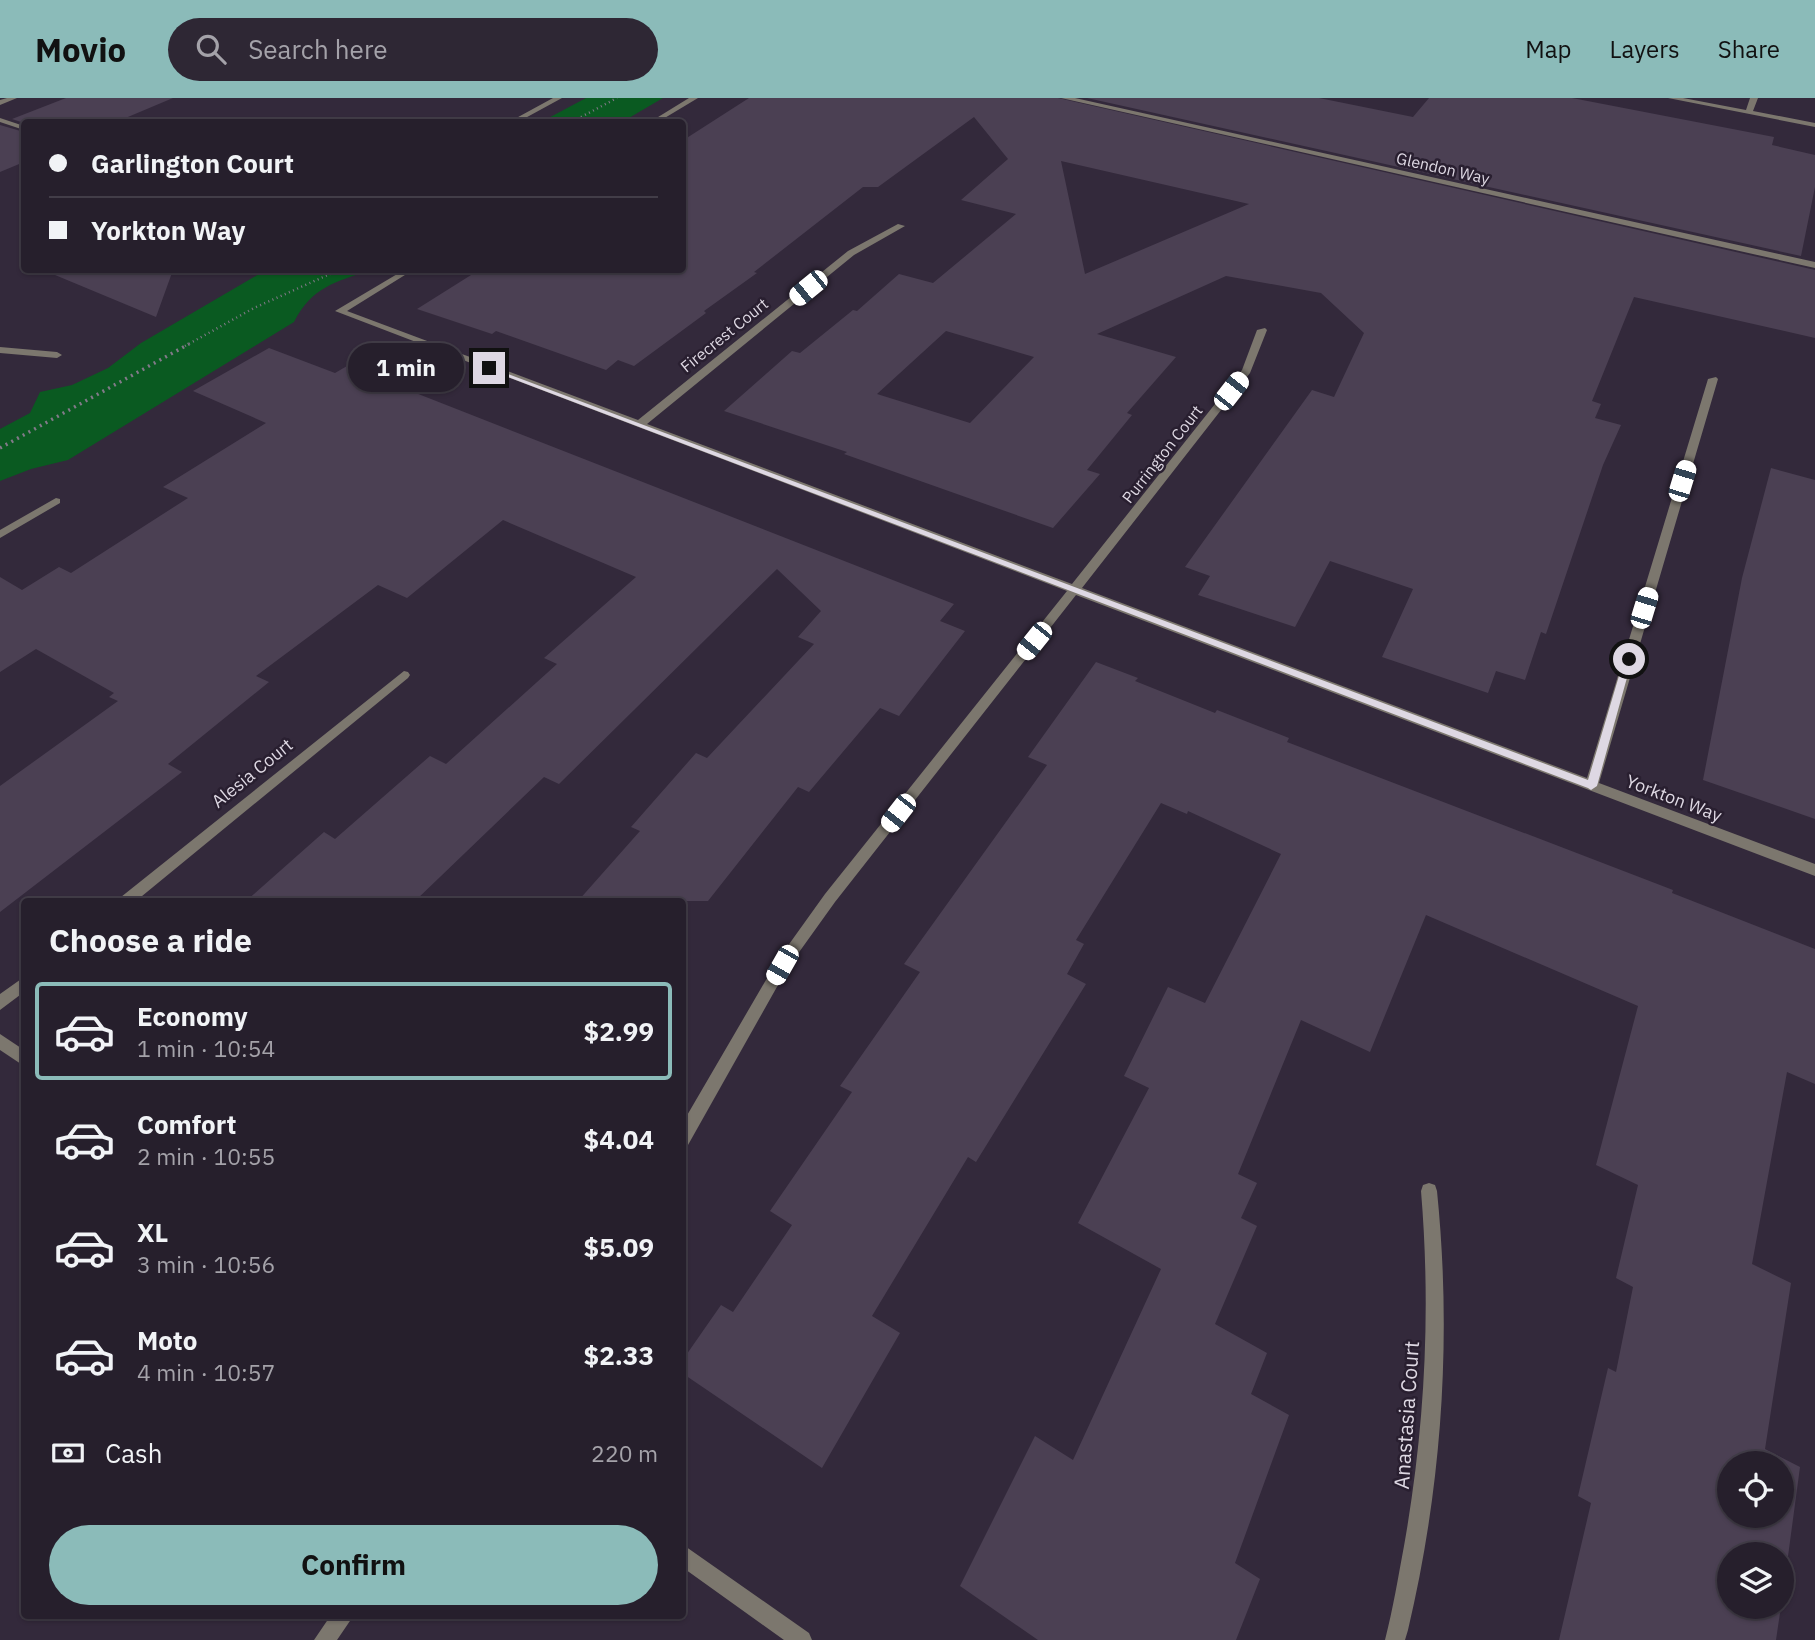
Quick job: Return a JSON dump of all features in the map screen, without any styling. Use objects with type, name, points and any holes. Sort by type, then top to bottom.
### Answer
[{"type":"street","points":[[0,103],[13,98]]},
{"type":"street","points":[[519,119],[558,98]]},
{"type":"street","points":[[659,119],[694,98]]},
{"type":"street","name":"Glendon Way","points":[[1065,98],[1815,265]]},
{"type":"street","points":[[1672,98],[1815,125]]},
{"type":"street","points":[[1749,113],[1754,98]]},
{"type":"street","points":[[0,120],[21,127]]},
{"type":"street","name":"Firecrest Court","points":[[639,425],[851,253],[901,226]]},
{"type":"street","name":"Yorkton Way","points":[[404,273],[340,311],[1815,870]]},
{"type":"street","name":"Purrington Court","points":[[686,1133],[782,965],[830,898],[1247,371],[1262,330]]},
{"type":"street","points":[[0,350],[57,355]]},
{"type":"street","points":[[1591,786],[1713,379]]},
{"type":"street","points":[[0,535],[56,501]]},
{"type":"street","name":"Alesia Court","points":[[129,898],[404,675]]},
{"type":"street","points":[[0,1003],[21,986]]},
{"type":"street","points":[[0,1041],[21,1057]]},
{"type":"street","name":"Anastasia Court","points":[[1395,1640],[1424,1495],[1436,1373],[1433,1225],[1429,1191]]},
{"type":"street","points":[[686,1556],[802,1640]]},
{"type":"street","points":[[324,1640],[341,1619]]},
{"type":"path","points":[[577,119],[617,98]]},
{"type":"path","points":[[0,448],[231,320],[333,273]]},
{"type":"green space","points":[[586,98],[663,98],[627,119],[547,119]]},
{"type":"green space","points":[[261,273],[362,273],[326,287],[309,301],[294,322],[68,460],[31,469],[0,481],[0,429],[30,413],[40,392],[72,385],[108,368],[141,343]]},
{"type":"building","points":[[66,98],[173,98],[123,119],[21,119],[21,122],[12,119]]},
{"type":"building","points":[[749,98],[1058,98],[1815,270],[1815,338],[1634,297],[1592,401],[1601,404],[1595,418],[1621,425],[1603,465],[1546,634],[1541,632],[1525,680],[1496,671],[1488,693],[1382,657],[1413,589],[1330,561],[1295,627],[1198,595],[1210,576],[1185,567],[1312,390],[1334,397],[1364,333],[1321,293],[1226,276],[1097,334],[1176,357],[1127,413],[1132,415],[1087,470],[1100,474],[1053,528],[844,454],[847,452],[724,411],[792,351],[800,353],[853,310],[857,311],[899,274],[933,283],[1016,214],[961,200],[1008,159],[974,117],[878,187],[863,187],[754,272],[757,273],[704,311],[706,313],[634,366],[618,360],[606,370],[496,331],[492,334],[417,309],[474,273],[686,273],[686,138]],"holes":[[[1061,161],[1249,204],[1085,274]],[[946,331],[1034,357],[970,423],[877,394]]]},
{"type":"building","points":[[1087,98],[1319,98],[1413,117],[1429,98],[1572,98],[1774,137],[1772,145],[1815,155],[1815,187],[1801,256]]},
{"type":"building","points":[[0,125],[21,131],[21,163],[0,172]]},
{"type":"building","points":[[50,273],[172,273],[156,317]]},
{"type":"building","points":[[269,348],[335,373],[347,366],[954,604],[940,621],[965,631],[899,716],[880,708],[809,792],[798,787],[708,901],[686,901],[686,898],[581,898],[640,831],[631,827],[696,753],[707,758],[814,644],[798,637],[821,611],[777,569],[559,784],[544,777],[418,898],[249,898],[324,832],[335,839],[430,756],[446,764],[557,664],[544,658],[636,577],[503,520],[407,598],[378,585],[256,676],[269,682],[168,764],[182,772],[0,912],[0,786],[118,701],[109,697],[114,693],[36,649],[0,672],[0,577],[22,590],[59,567],[71,573],[188,498],[163,487],[266,423],[193,391]]},
{"type":"building","points":[[1771,468],[1815,480],[1815,819],[1703,780],[1742,578]]},
{"type":"building","points":[[1096,662],[1138,678],[1135,681],[1215,713],[1217,710],[1289,738],[1287,742],[1673,890],[1672,893],[1815,949],[1815,1084],[1787,1072],[1752,1264],[1791,1283],[1765,1449],[1769,1451],[1717,1451],[1717,1528],[1792,1528],[1790,1542],[1717,1542],[1717,1619],[1779,1619],[1776,1640],[1559,1640],[1591,1503],[1578,1496],[1608,1368],[1616,1372],[1633,1287],[1616,1278],[1638,1185],[1596,1165],[1638,1006],[1426,915],[1370,1052],[1301,1020],[1238,1174],[1257,1183],[1241,1218],[1257,1226],[1215,1324],[1267,1353],[1251,1394],[1289,1415],[1235,1563],[1260,1579],[1236,1640],[1038,1640],[960,1586],[1035,1436],[1073,1460],[1161,1269],[1078,1223],[1149,1088],[1124,1076],[1168,987],[1205,1003],[1281,854],[1188,811],[1187,814],[1161,803],[1076,940],[1084,944],[1067,974],[1086,984],[976,1162],[968,1157],[872,1316],[900,1333],[822,1468],[686,1376],[686,1355],[721,1305],[733,1312],[792,1225],[770,1211],[852,1092],[840,1086],[920,972],[904,964],[1047,765],[1028,757]]},
{"type":"building","points":[[1794,1464],[1800,1467],[1794,1512]]},
{"type":"route","points":[[489,368],[1591,786],[1629,659]]}]
